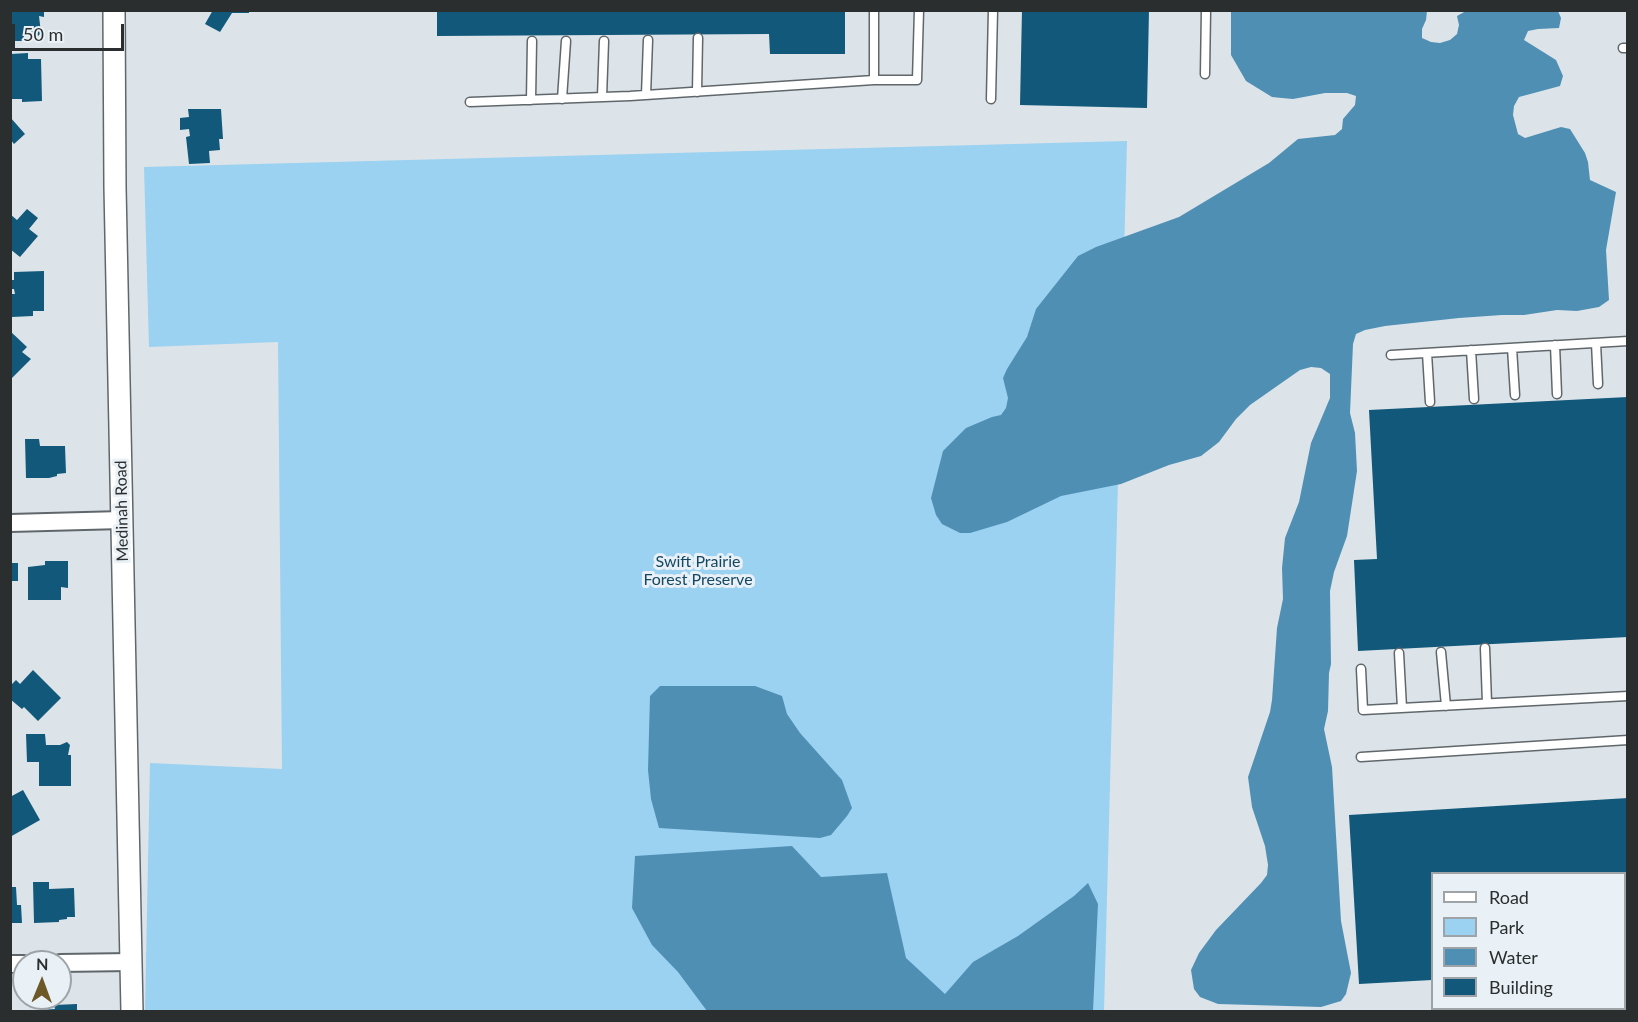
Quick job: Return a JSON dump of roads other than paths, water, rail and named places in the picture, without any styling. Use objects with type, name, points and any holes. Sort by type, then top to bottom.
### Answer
[{"type":"street","name":"Medinah Road","points":[[114,10],[115,187],[132,1011]]},
{"type":"street","points":[[10,523],[122,520]]},
{"type":"street","points":[[72,963],[131,962]]},
{"type":"lane","points":[[874,10],[874,80]]},
{"type":"lane","points":[[470,102],[646,95],[874,80],[917,80],[919,10]]},
{"type":"lane","points":[[991,99],[993,10]]},
{"type":"lane","points":[[1204,74],[1206,10]]},
{"type":"lane","points":[[697,92],[698,38]]},
{"type":"lane","points":[[602,97],[604,40]]},
{"type":"lane","points":[[646,95],[648,40]]},
{"type":"lane","points":[[531,100],[532,41]]},
{"type":"lane","points":[[562,99],[566,41]]},
{"type":"lane","points":[[1391,355],[1628,341]]},
{"type":"lane","points":[[1596,343],[1598,384]]},
{"type":"lane","points":[[1555,345],[1557,394]]},
{"type":"lane","points":[[1512,348],[1515,395]]},
{"type":"lane","points":[[1471,350],[1474,399]]},
{"type":"lane","points":[[1427,353],[1430,402]]},
{"type":"lane","points":[[1485,648],[1487,704]]},
{"type":"lane","points":[[1442,652],[1446,705]]},
{"type":"lane","points":[[1399,653],[1402,708]]},
{"type":"lane","points":[[1361,669],[1363,710],[1628,696]]},
{"type":"lane","points":[[1361,757],[1628,740]]},
{"type":"water","points":[[1231,11],[1427,11],[1422,38],[1440,43],[1450,40],[1457,34],[1459,25],[1457,16],[1466,11],[1558,11],[1561,18],[1559,28],[1528,31],[1524,40],[1556,60],[1563,76],[1560,86],[1519,97],[1514,106],[1513,115],[1518,134],[1525,138],[1561,127],[1570,129],[1585,153],[1590,180],[1616,192],[1606,250],[1609,300],[1599,307],[1577,311],[1557,310],[1524,315],[1459,318],[1385,326],[1356,334],[1353,344],[1350,413],[1355,433],[1357,471],[1347,536],[1330,591],[1331,664],[1328,711],[1324,729],[1332,767],[1341,921],[1351,973],[1346,994],[1341,1001],[1321,1007],[1218,1004],[1200,997],[1194,989],[1191,970],[1199,953],[1216,930],[1267,875],[1265,846],[1252,807],[1248,777],[1272,700],[1277,628],[1283,599],[1282,568],[1285,538],[1299,502],[1311,443],[1330,398],[1330,374],[1321,368],[1311,367],[1300,370],[1250,405],[1219,442],[1201,456],[1169,465],[1121,484],[1061,496],[1007,522],[970,533],[960,533],[942,524],[936,515],[931,498],[943,451],[966,428],[1001,415],[1006,408],[1008,398],[1003,378],[1007,369],[1027,337],[1036,309],[1078,256],[1096,247],[1179,217],[1269,163],[1298,139],[1335,135],[1342,129],[1343,119],[1355,105],[1356,96],[1347,93],[1325,93],[1293,99],[1272,97],[1246,81],[1231,55]]},
{"type":"water","points":[[660,686],[755,686],[782,696],[787,714],[800,733],[842,780],[852,808],[847,816],[831,835],[820,838],[659,828],[651,799],[648,770],[650,696]]},
{"type":"water","points":[[792,846],[821,877],[887,873],[906,958],[945,994],[973,962],[1018,936],[1074,896],[1088,883],[1098,904],[1093,1011],[707,1011],[678,972],[652,945],[632,908],[635,856]]},
{"type":"park label","name":"Swift Prairie Forest Preserve","points":[[698,571]]}]
